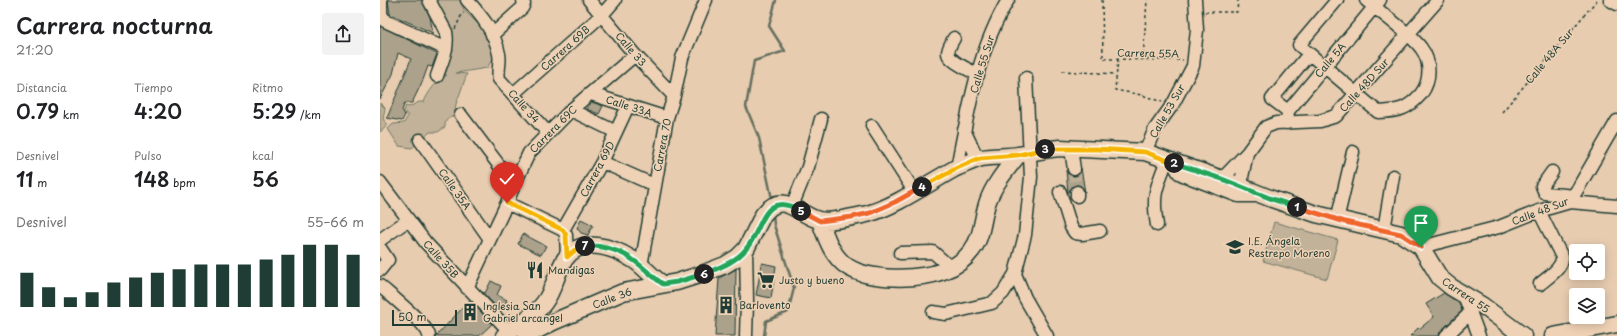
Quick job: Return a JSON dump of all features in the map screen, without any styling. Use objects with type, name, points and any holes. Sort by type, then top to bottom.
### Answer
[{"type":"main road","name":"Carrera 55","points":[[820,221],[870,213],[957,168],[980,158],[1024,154],[1048,149],[1145,152],[1242,186],[1262,195],[1337,220],[1401,234],[1421,247],[1440,278],[1451,287],[1483,306],[1523,336]]},
{"type":"main road","points":[[780,207],[820,221],[835,254],[847,267],[865,274],[889,277],[932,275],[954,266],[965,258],[973,248],[979,237],[988,199],[1004,175],[1024,154]]},
{"type":"main road","name":"Calle 36","points":[[530,335],[553,322],[623,292],[677,282],[725,265],[738,257],[746,249],[780,207]]},
{"type":"main road","points":[[506,334],[538,309],[544,302],[559,269],[567,257],[575,250],[585,246],[606,248],[639,258],[663,284]]},
{"type":"main road","points":[[623,292],[631,282],[639,258]]},
{"type":"main road","points":[[544,302],[553,322]]},
{"type":"main road","points":[[1553,336],[1617,324]]},
{"type":"street","points":[[381,0],[380,14],[385,21],[447,44]]},
{"type":"street","points":[[429,0],[446,32],[447,44],[437,76]]},
{"type":"street","points":[[467,0],[483,18],[492,35],[522,8],[524,0]]},
{"type":"street","name":"Calle 33","points":[[589,0],[635,55],[674,96]]},
{"type":"street","name":"Carrera 69B","points":[[513,94],[602,15],[615,0]]},
{"type":"street","name":"Carrera 70","points":[[639,258],[667,118],[674,96],[682,58],[706,0]]},
{"type":"street","name":"Calle 55 Sur","points":[[957,168],[964,130],[978,75],[994,27],[1008,0]]},
{"type":"street","name":"Calle 53 Sur","points":[[1145,152],[1155,129],[1173,104],[1193,66],[1197,30],[1195,0]]},
{"type":"street","points":[[1337,0],[1299,45],[1378,112],[1398,111],[1412,104],[1424,90],[1430,71],[1426,57],[1421,48],[1374,2]]},
{"type":"street","name":"Calle 48D Sur","points":[[1247,153],[1266,127],[1288,117],[1320,121],[1336,116],[1438,0]]},
{"type":"street","points":[[1610,0],[1617,4]]},
{"type":"street","name":"Calle 5A","points":[[1288,117],[1374,2]]},
{"type":"street","name":"Calle 34","points":[[492,35],[499,53],[499,79],[548,133]]},
{"type":"street","points":[[954,38],[948,56],[952,60],[978,75]]},
{"type":"street","points":[[1288,117],[1272,99],[1309,54]]},
{"type":"street","name":"Carrera 69C","points":[[467,288],[529,153],[571,110],[635,55]]},
{"type":"street","points":[[933,312],[946,314],[992,302],[1003,293],[1015,274],[1026,235],[1031,177],[1024,154],[1026,78]]},
{"type":"street","name":"Calle 33A","points":[[591,94],[667,118]]},
{"type":"street","name":"Carrera 69D","points":[[563,230],[602,162],[628,106]]},
{"type":"street","points":[[571,110],[616,132]]},
{"type":"street","points":[[461,115],[514,185]]},
{"type":"street","points":[[780,207],[808,167],[821,119]]},
{"type":"street","name":"Calle 48 Sur","points":[[1421,247],[1499,227],[1572,199],[1617,122]]},
{"type":"street","points":[[872,126],[914,191]]},
{"type":"street","points":[[964,130],[974,151],[980,158]]},
{"type":"street","name":"Calle 35A","points":[[420,140],[490,239]]},
{"type":"street","points":[[1071,149],[1074,169]]},
{"type":"street","points":[[1337,220],[1353,152]]},
{"type":"street","points":[[1222,179],[1247,153]]},
{"type":"street","points":[[1242,186],[1242,177],[1247,153]]},
{"type":"street","points":[[1157,225],[1154,195],[1170,161],[1179,173],[1238,196],[1262,195]]},
{"type":"street","points":[[602,162],[654,186]]},
{"type":"street","points":[[1552,172],[1542,186],[1543,190],[1548,194],[1617,206]]},
{"type":"street","points":[[1384,230],[1393,176]]},
{"type":"street","name":"Calle 35B","points":[[380,182],[426,243],[506,334]]},
{"type":"street","points":[[1060,192],[1071,227],[1076,233],[1082,234],[1100,231]]},
{"type":"street","points":[[507,203],[563,230],[566,235],[567,257]]},
{"type":"street","points":[[1539,211],[1562,257],[1560,265],[1540,284]]},
{"type":"street","points":[[380,240],[408,220]]},
{"type":"street","points":[[380,248],[384,265]]},
{"type":"street","points":[[746,249],[746,336]]},
{"type":"street","points":[[900,253],[933,252],[954,266]]},
{"type":"street","points":[[1015,274],[1025,298],[1047,336]]},
{"type":"street","points":[[380,286],[429,332],[429,336]]},
{"type":"street","points":[[1464,294],[1479,336]]},
{"type":"street","points":[[1446,336],[1471,312]]},
{"type":"path","name":"Carrera 55A","points":[[1102,0],[1103,59],[1193,60]]},
{"type":"path","points":[[1142,60],[1147,0]]},
{"type":"path","points":[[1196,12],[1237,12],[1238,0]]},
{"type":"path","name":"Calle 48A Sur","points":[[1502,112],[1597,0]]},
{"type":"path","points":[[447,44],[452,37],[462,14],[476,10]]},
{"type":"path","points":[[1118,59],[1115,90],[1142,95],[1173,104]]},
{"type":"path","points":[[1062,71],[1116,74]]},
{"type":"shaded area","points":[[431,0],[460,0],[464,10],[486,32],[495,55],[487,68],[456,73],[467,74],[456,104],[454,116],[447,120],[445,127],[438,132],[430,132],[412,148],[399,146],[388,129],[393,124],[404,123],[408,116],[404,111],[406,106],[409,107],[419,102],[424,102],[433,87],[447,75],[440,76],[449,49]]},
{"type":"shaded area","points":[[380,103],[385,108],[383,119],[388,125],[380,132]]},
{"type":"shaded area","points":[[1274,222],[1338,240],[1327,279],[1263,261]]},
{"type":"building","points":[[388,0],[422,0],[430,17],[433,33],[390,14]]},
{"type":"building","points":[[380,26],[437,54],[432,67],[428,66],[412,103],[405,103],[402,110],[405,115],[402,121],[387,118],[411,59],[398,53],[393,74],[380,99]]},
{"type":"building","points":[[592,102],[603,106],[599,114],[586,109]]},
{"type":"building","points":[[1081,168],[1085,192],[1081,186],[1077,185],[1071,188],[1068,193],[1066,170],[1068,174],[1075,176],[1079,175]]},
{"type":"building","points":[[581,219],[593,225],[588,235],[581,233],[577,228]]},
{"type":"building","points":[[523,234],[546,246],[541,255],[518,244]]},
{"type":"building","name":"Justo y bueno","points":[[762,263],[776,266],[771,298],[756,295]]},
{"type":"building","name":"Barlovento","points":[[736,269],[735,336],[715,336],[719,278]]},
{"type":"building","points":[[491,281],[501,286],[497,295],[507,300],[501,312],[482,292],[485,293]]},
{"type":"building","points":[[1444,293],[1459,303],[1462,311],[1441,331],[1439,336],[1410,336],[1418,328],[1419,329],[1434,317],[1426,304]]},
{"type":"building","name":"Inglesia San Gabriel arcangel","points":[[470,300],[492,324],[479,336],[436,336]]},
{"type":"waterway","points":[[772,199],[759,138],[746,107],[754,61],[785,51],[769,26],[776,0]]},
{"type":"waterway","points":[[764,336],[766,321],[788,312],[794,288],[774,225],[773,214]]},
{"type":"tunnel","points":[[1074,169],[1077,192]]},
{"type":"place","name":"I.E. Ángela Restrepo Moreno","points":[[1235,247]]},
{"type":"place","name":"Mandigas","points":[[535,270]]},
{"type":"place","name":"Justo y bueno","points":[[766,280]]},
{"type":"place","name":"Barlovento","points":[[726,305]]},
{"type":"place","name":"Inglesia San Gabriel arcangel","points":[[470,312]]},
{"type":"route","points":[[507,203],[563,230],[566,235],[567,257],[575,250],[585,246],[606,248],[632,259],[663,284],[677,282],[699,275],[725,265],[738,257],[746,249],[754,237],[763,215],[767,210],[779,204],[792,206],[820,221],[852,217],[870,213],[895,202],[957,168],[980,158],[1018,155],[1060,148],[1097,149],[1145,152],[1316,214],[1401,234],[1421,247]]}]
